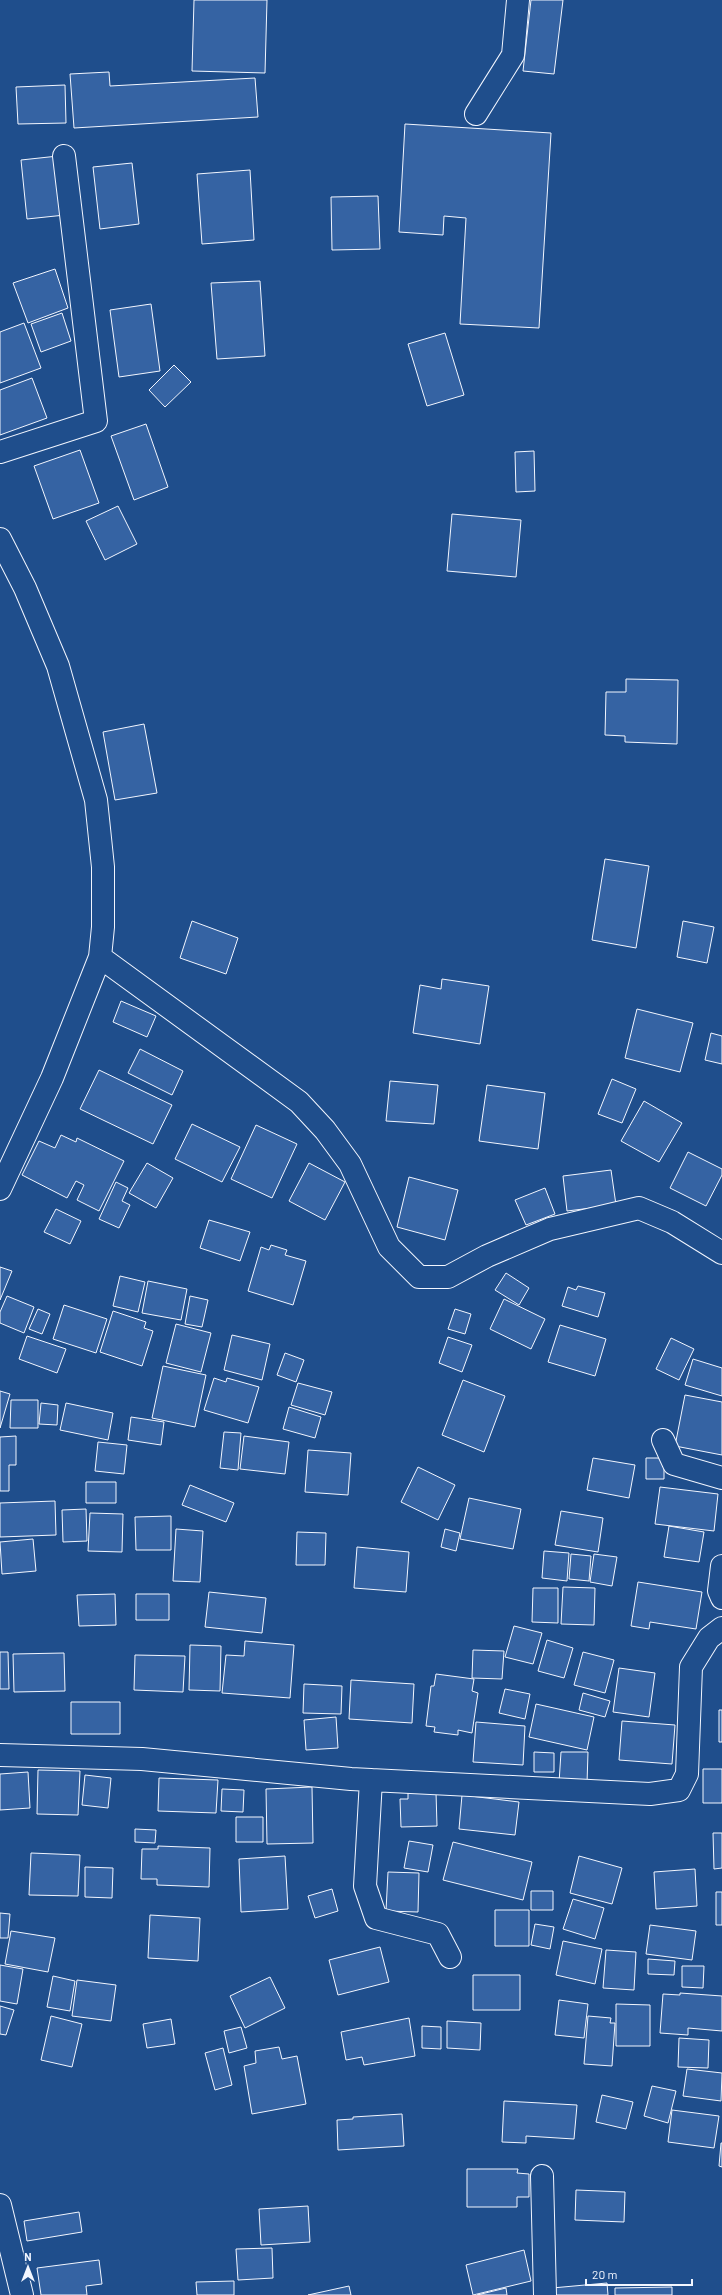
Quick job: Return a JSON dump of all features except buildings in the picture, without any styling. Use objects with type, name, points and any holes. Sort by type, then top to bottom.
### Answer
[{"type":"street","points":[[476,114],[513,55],[518,0]]},
{"type":"street","points":[[0,452],[96,421],[64,156]]},
{"type":"street","points":[[0,539],[25,588],[58,666],[96,800],[102,867],[103,927],[100,957],[52,1078],[0,1189]]},
{"type":"street","points":[[100,957],[299,1102],[325,1130],[350,1164],[389,1247],[419,1277],[448,1277],[487,1256],[550,1229],[639,1208],[672,1222],[722,1253]]},
{"type":"street","points":[[663,1440],[674,1464],[722,1478]]},
{"type":"street","points":[[722,1566],[719,1591],[722,1598]]},
{"type":"street","points":[[0,1755],[142,1759],[371,1780],[650,1794],[679,1790],[687,1774],[691,1667],[709,1638],[722,1628]]},
{"type":"street","points":[[371,1780],[365,1886],[376,1918],[438,1934],[450,1956]]},
{"type":"street","points":[[542,2176],[545,2295]]},
{"type":"street","points":[[0,2204],[22,2295]]}]
